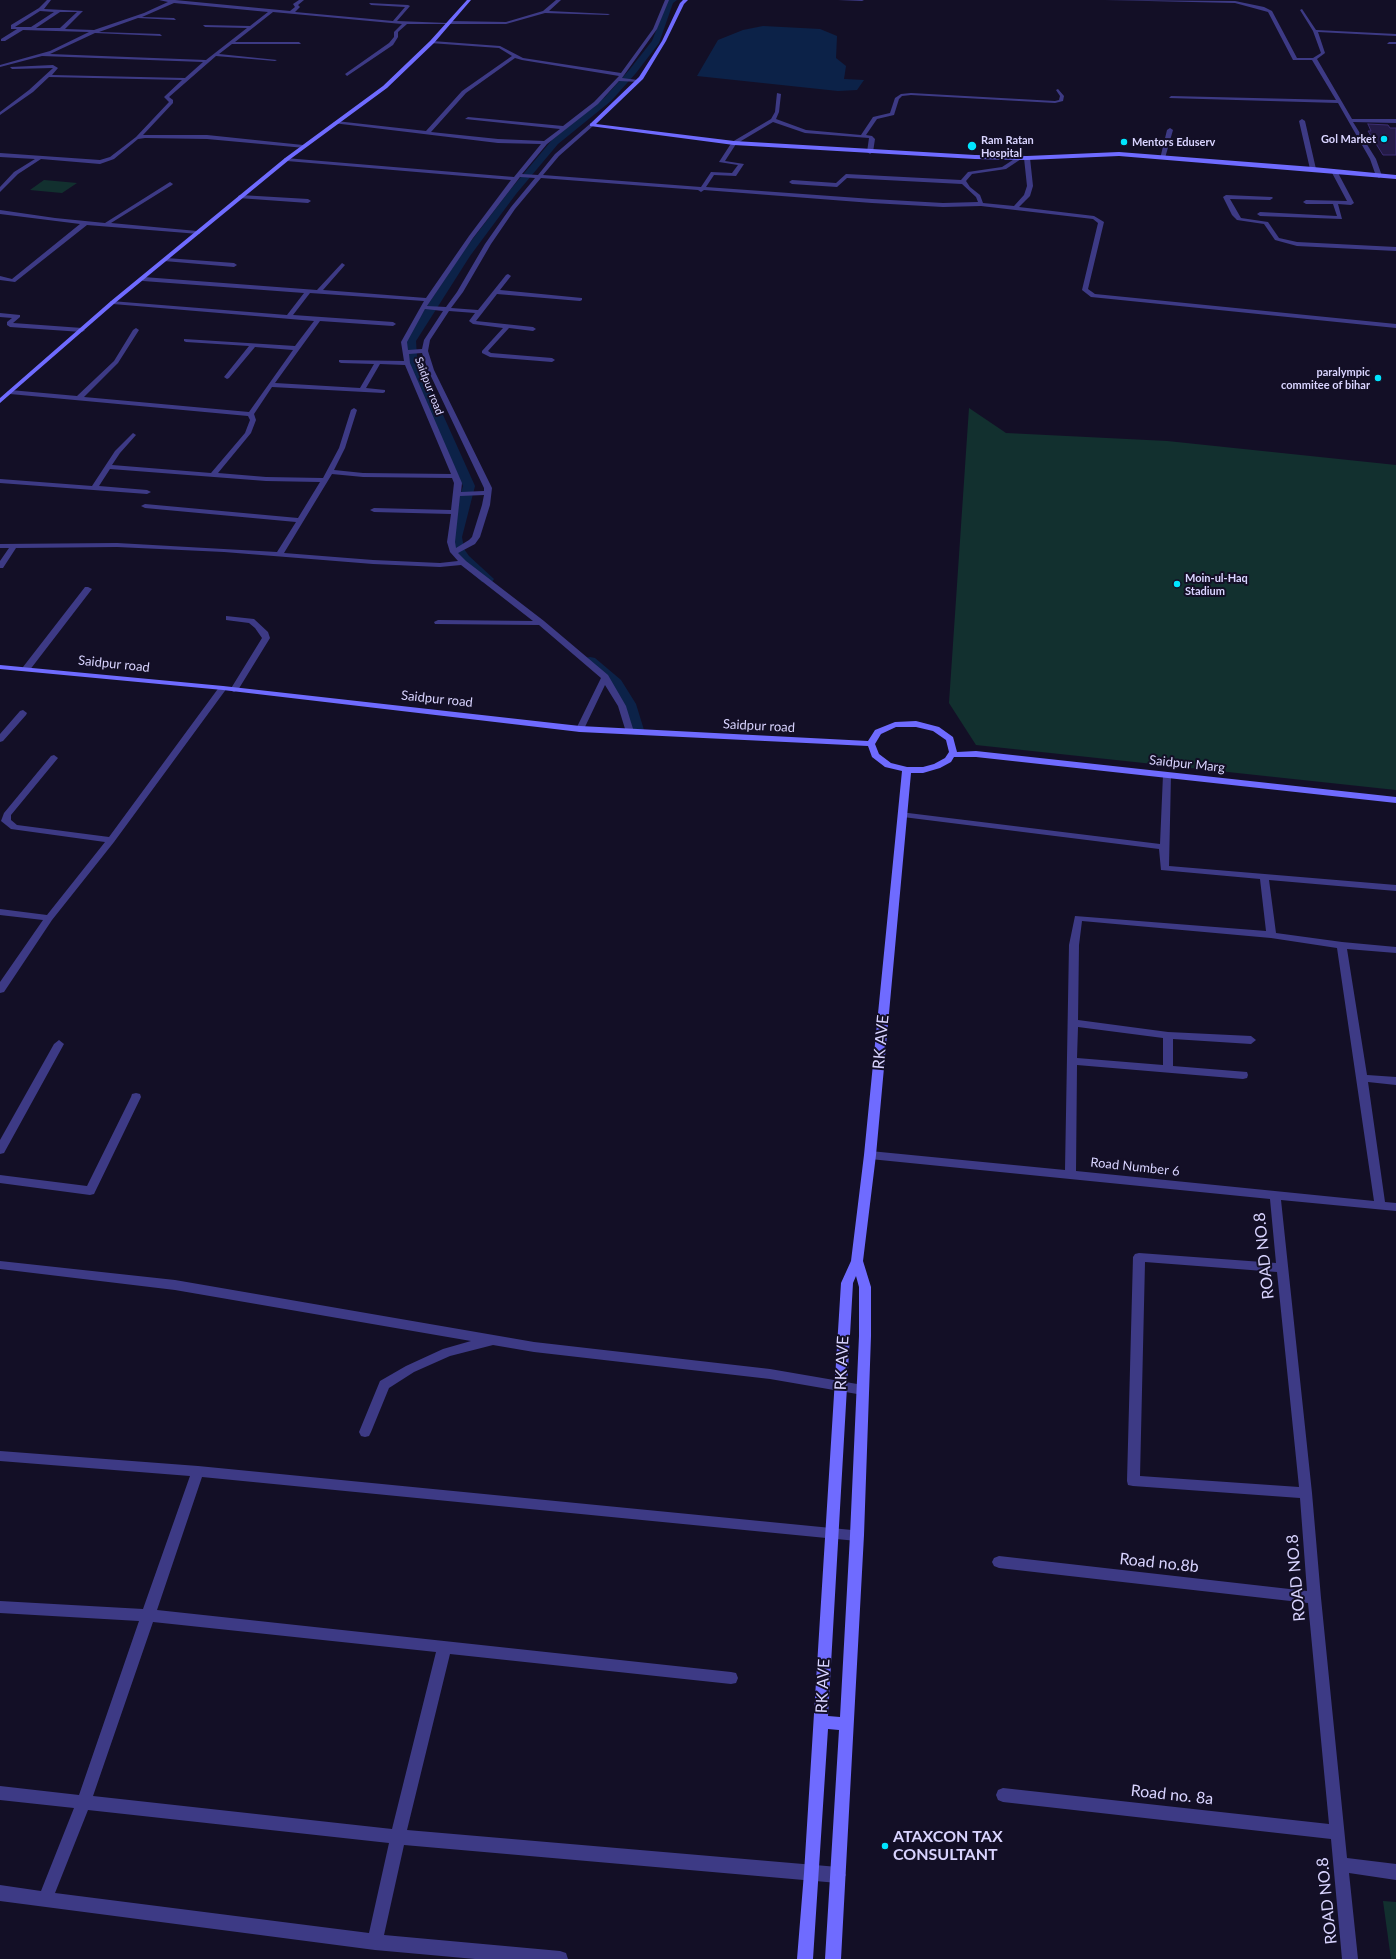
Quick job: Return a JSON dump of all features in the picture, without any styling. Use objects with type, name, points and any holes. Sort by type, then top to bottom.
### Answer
[{"type":"main road","points":[[0,401],[113,302],[166,260],[287,159],[385,87],[432,42],[469,0]]},
{"type":"main road","points":[[590,125],[603,117],[637,81],[664,41],[682,3],[686,0]]},
{"type":"main road","points":[[590,125],[734,143],[870,152],[1019,158],[1119,154],[1313,169],[1396,178]]},
{"type":"main road","name":"Saidpur road","points":[[0,667],[223,688],[580,729],[872,744]]},
{"type":"main road","points":[[916,724],[936,729],[950,739],[953,752],[948,760],[937,766],[923,770],[907,770],[888,764],[875,755],[872,744],[878,732],[895,725],[916,724]]},
{"type":"main road","points":[[951,743],[976,754]]},
{"type":"main road","points":[[951,755],[976,754]]},
{"type":"main road","name":"Saidpur Marg","points":[[976,754],[1396,800]]},
{"type":"main road","name":"RK AVE","points":[[805,1959],[812,1873],[847,1283],[857,1261],[870,1155],[907,770]]},
{"type":"main road","points":[[833,1959],[857,1535],[865,1336],[865,1287],[857,1261]]},
{"type":"main road","points":[[821,1722],[846,1724]]},
{"type":"street","points":[[49,0],[39,10],[10,28],[160,34]]},
{"type":"street","points":[[161,0],[405,23],[506,23],[545,12],[608,14]]},
{"type":"street","points":[[291,13],[298,7],[294,5],[302,0]]},
{"type":"street","points":[[545,12],[559,0]]},
{"type":"street","name":"Saidpur road","points":[[454,552],[451,542],[456,512],[461,494],[458,483],[407,363],[404,342],[406,336],[471,237],[545,143],[565,128],[575,123],[621,78],[655,29],[667,0]]},
{"type":"street","points":[[842,0],[862,0]]},
{"type":"street","points":[[1107,0],[1235,2]]},
{"type":"street","points":[[1230,0],[1270,11],[1295,59],[1314,59],[1323,53],[1315,31],[1302,10]]},
{"type":"street","points":[[0,66],[44,55],[94,32],[136,18],[176,1]]},
{"type":"street","points":[[371,4],[408,6],[394,22]]},
{"type":"street","points":[[39,10],[77,10],[81,12],[61,30]]},
{"type":"street","points":[[32,29],[60,10]]},
{"type":"street","points":[[0,155],[94,163],[106,162],[138,137],[171,102],[171,100],[166,98],[186,79],[272,11]]},
{"type":"street","points":[[136,18],[174,19]]},
{"type":"street","points":[[347,75],[391,44],[396,37],[396,32],[405,23]]},
{"type":"street","points":[[205,26],[253,27]]},
{"type":"street","points":[[3,40],[21,29]]},
{"type":"street","points":[[1315,31],[1396,35]]},
{"type":"street","points":[[432,42],[500,47],[515,56],[637,81]]},
{"type":"street","points":[[233,43],[299,43]]},
{"type":"street","points":[[1389,43],[1396,43]]},
{"type":"street","points":[[64,46],[74,55]]},
{"type":"street","points":[[44,55],[207,61]]},
{"type":"street","points":[[216,55],[275,60]]},
{"type":"street","points":[[427,133],[464,92],[515,56]]},
{"type":"street","points":[[1314,59],[1373,159],[1379,176]]},
{"type":"street","points":[[0,66],[55,67],[48,76],[0,114]]},
{"type":"street","points":[[48,76],[186,79]]},
{"type":"street","points":[[863,136],[875,118],[892,114],[897,98],[902,95],[982,97],[1055,102],[1061,101],[1062,96],[1058,90]]},
{"type":"street","points":[[701,190],[713,173],[734,175],[741,164],[722,162],[734,143],[773,120],[777,112],[779,94]]},
{"type":"street","points":[[1170,97],[1340,102]]},
{"type":"street","points":[[468,119],[565,128]]},
{"type":"street","points":[[773,120],[805,131],[863,136],[872,139],[870,152]]},
{"type":"street","points":[[1350,120],[1396,121]]},
{"type":"street","points":[[1302,121],[1313,169]]},
{"type":"street","points":[[336,123],[498,141],[545,143]]},
{"type":"street","points":[[575,123],[590,125]]},
{"type":"street","points":[[590,125],[557,155],[537,177],[513,208],[445,309],[430,335],[423,351],[453,418],[488,488],[484,493],[476,537],[472,542],[454,552],[463,563],[541,623],[605,676],[622,706],[630,732]]},
{"type":"street","points":[[1162,158],[1170,130]]},
{"type":"street","points":[[138,137],[207,137],[303,147]]},
{"type":"street","points":[[0,190],[20,170],[40,158]]},
{"type":"street","points":[[964,182],[970,173],[1004,168],[1019,158]]},
{"type":"street","points":[[1016,208],[1027,196],[1030,186],[1027,158]]},
{"type":"street","points":[[287,159],[701,190],[943,205],[981,204],[1094,218],[1100,222],[1085,290],[1093,296],[1396,326]]},
{"type":"street","points":[[1306,202],[1351,204],[1334,171]]},
{"type":"street","points":[[792,182],[837,185],[846,176],[964,182]]},
{"type":"street","points":[[964,182],[968,188],[978,196],[981,204]]},
{"type":"street","points":[[106,225],[170,184]]},
{"type":"street","points":[[1270,198],[1226,197],[1239,220],[1266,223],[1277,239],[1297,244],[1396,249]]},
{"type":"street","points":[[240,198],[308,201]]},
{"type":"street","points":[[1260,214],[1340,218],[1335,203]]},
{"type":"street","points":[[0,212],[85,223],[197,233]]},
{"type":"street","points":[[0,278],[13,281],[85,223]]},
{"type":"street","points":[[166,260],[234,264]]},
{"type":"street","points":[[318,293],[342,265]]},
{"type":"street","points":[[508,276],[473,319],[473,322],[533,329]]},
{"type":"street","points":[[142,279],[308,292],[479,312]]},
{"type":"street","points":[[289,317],[308,292]]},
{"type":"street","points":[[496,292],[580,299]]},
{"type":"street","points":[[113,302],[393,324]]},
{"type":"street","points":[[0,315],[18,316],[10,322],[10,325],[82,330]]},
{"type":"street","points":[[250,414],[318,319]]},
{"type":"street","points":[[507,327],[484,352],[490,355],[552,360]]},
{"type":"street","points":[[79,398],[116,362],[136,330]]},
{"type":"street","points":[[186,340],[297,348]]},
{"type":"street","points":[[227,377],[252,345]]},
{"type":"street","points":[[406,352],[423,351]]},
{"type":"street","points":[[341,361],[407,363]]},
{"type":"street","points":[[362,390],[378,362]]},
{"type":"street","points":[[270,385],[383,391]]},
{"type":"street","points":[[10,392],[250,414]]},
{"type":"street","points":[[279,555],[325,480],[342,448],[354,410]]},
{"type":"street","points":[[213,475],[248,433],[253,420],[250,414]]},
{"type":"street","points":[[95,487],[117,452],[133,434]]},
{"type":"street","points":[[108,467],[213,475],[325,480]]},
{"type":"street","points":[[329,472],[363,475],[455,476]]},
{"type":"street","points":[[0,481],[147,492]]},
{"type":"street","points":[[461,494],[484,493]]},
{"type":"street","points":[[145,506],[301,520]]},
{"type":"street","points":[[374,510],[456,512]]},
{"type":"street","points":[[0,546],[116,545],[224,550],[440,565],[463,563]]},
{"type":"street","points":[[0,566],[14,546]]},
{"type":"street","points":[[26,669],[88,589]]},
{"type":"street","points":[[230,618],[251,621],[258,626],[265,634],[266,638],[234,690]]},
{"type":"street","points":[[438,622],[541,623]]},
{"type":"street","points":[[580,729],[605,676]]},
{"type":"street","points":[[0,990],[48,918],[111,840],[223,688]]},
{"type":"street","points":[[0,739],[22,713]]},
{"type":"street","points":[[54,758],[7,815],[3,824],[111,840]]},
{"type":"street","points":[[1167,775],[1164,868],[1396,888]]},
{"type":"street","points":[[903,814],[1164,847]]},
{"type":"street","points":[[1264,876],[1271,935]]},
{"type":"street","points":[[0,912],[48,918]]},
{"type":"street","points":[[1070,1175],[1074,945],[1078,918],[1271,935],[1342,945],[1396,950]]},
{"type":"street","points":[[1342,945],[1380,1206]]},
{"type":"street","points":[[1072,1023],[1168,1035],[1250,1040]]},
{"type":"street","points":[[1168,1035],[1168,1069]]},
{"type":"street","points":[[0,1150],[59,1044]]},
{"type":"street","points":[[1072,1061],[1243,1075]]},
{"type":"street","points":[[1362,1078],[1396,1081]]},
{"type":"street","points":[[0,1179],[90,1191],[136,1097]]},
{"type":"street","name":"Road Number 6","points":[[870,1155],[1396,1207]]},
{"type":"street","name":"ROAD NO.8","points":[[1276,1195],[1350,1959]]},
{"type":"street","points":[[1283,1268],[1139,1256],[1133,1481],[1306,1493]]},
{"type":"street","points":[[0,1265],[175,1285],[534,1347],[770,1374],[863,1390]]},
{"type":"street","points":[[365,1432],[384,1385],[410,1369],[447,1352],[493,1340]]},
{"type":"street","points":[[0,1456],[198,1471],[857,1535]]},
{"type":"street","points":[[45,1899],[83,1803],[198,1471]]},
{"type":"street","name":"Road no.8b","points":[[999,1562],[1314,1598]]},
{"type":"street","points":[[0,1606],[147,1616],[731,1678]]},
{"type":"street","points":[[376,1942],[398,1837],[444,1648]]},
{"type":"street","points":[[0,1793],[398,1837],[838,1875]]},
{"type":"street","name":"Road no. 8a","points":[[1003,1795],[1337,1832]]},
{"type":"street","points":[[1340,1864],[1396,1872]]},
{"type":"street","points":[[0,1893],[376,1942],[560,1959]]},
{"type":"green space","points":[[44,180],[77,183],[62,193],[30,190]]},
{"type":"green space","name":"Moin-ul-Haq Stadium","points":[[969,408],[1006,433],[1167,441],[1396,465],[1396,790],[976,745],[949,703]]},
{"type":"green space","points":[[1383,1901],[1396,1902],[1396,1959],[1391,1959]]},
{"type":"water","points":[[763,26],[820,29],[837,36],[836,58],[846,66],[844,79],[864,80],[857,90],[838,91],[697,76],[718,40],[743,30]]},
{"type":"building","name":"Gol Market","points":[[1368,124],[1388,125],[1390,128],[1396,128],[1396,155],[1383,155],[1368,131],[1371,131]]},
{"type":"waterway","points":[[458,548],[455,537],[469,486],[411,357],[410,341],[466,255],[513,192],[555,142],[608,99],[633,71],[656,41],[670,2],[673,0]]},
{"type":"waterway","points":[[459,552],[464,559],[487,579]]},
{"type":"waterway","points":[[590,661],[614,680],[628,704],[636,730]]},
{"type":"place","name":"Gol Market","points":[[1384,139]]},
{"type":"place","name":"Mentors Eduserv","points":[[1124,142]]},
{"type":"place","name":"Ram Ratan Hospital","points":[[972,146]]},
{"type":"place","name":"paralympic commitee of bihar","points":[[1378,378]]},
{"type":"place","name":"Moin-ul-Haq Stadium","points":[[1177,584]]},
{"type":"place","name":"ATAXCON TAX CONSULTANT","points":[[885,1846]]}]
